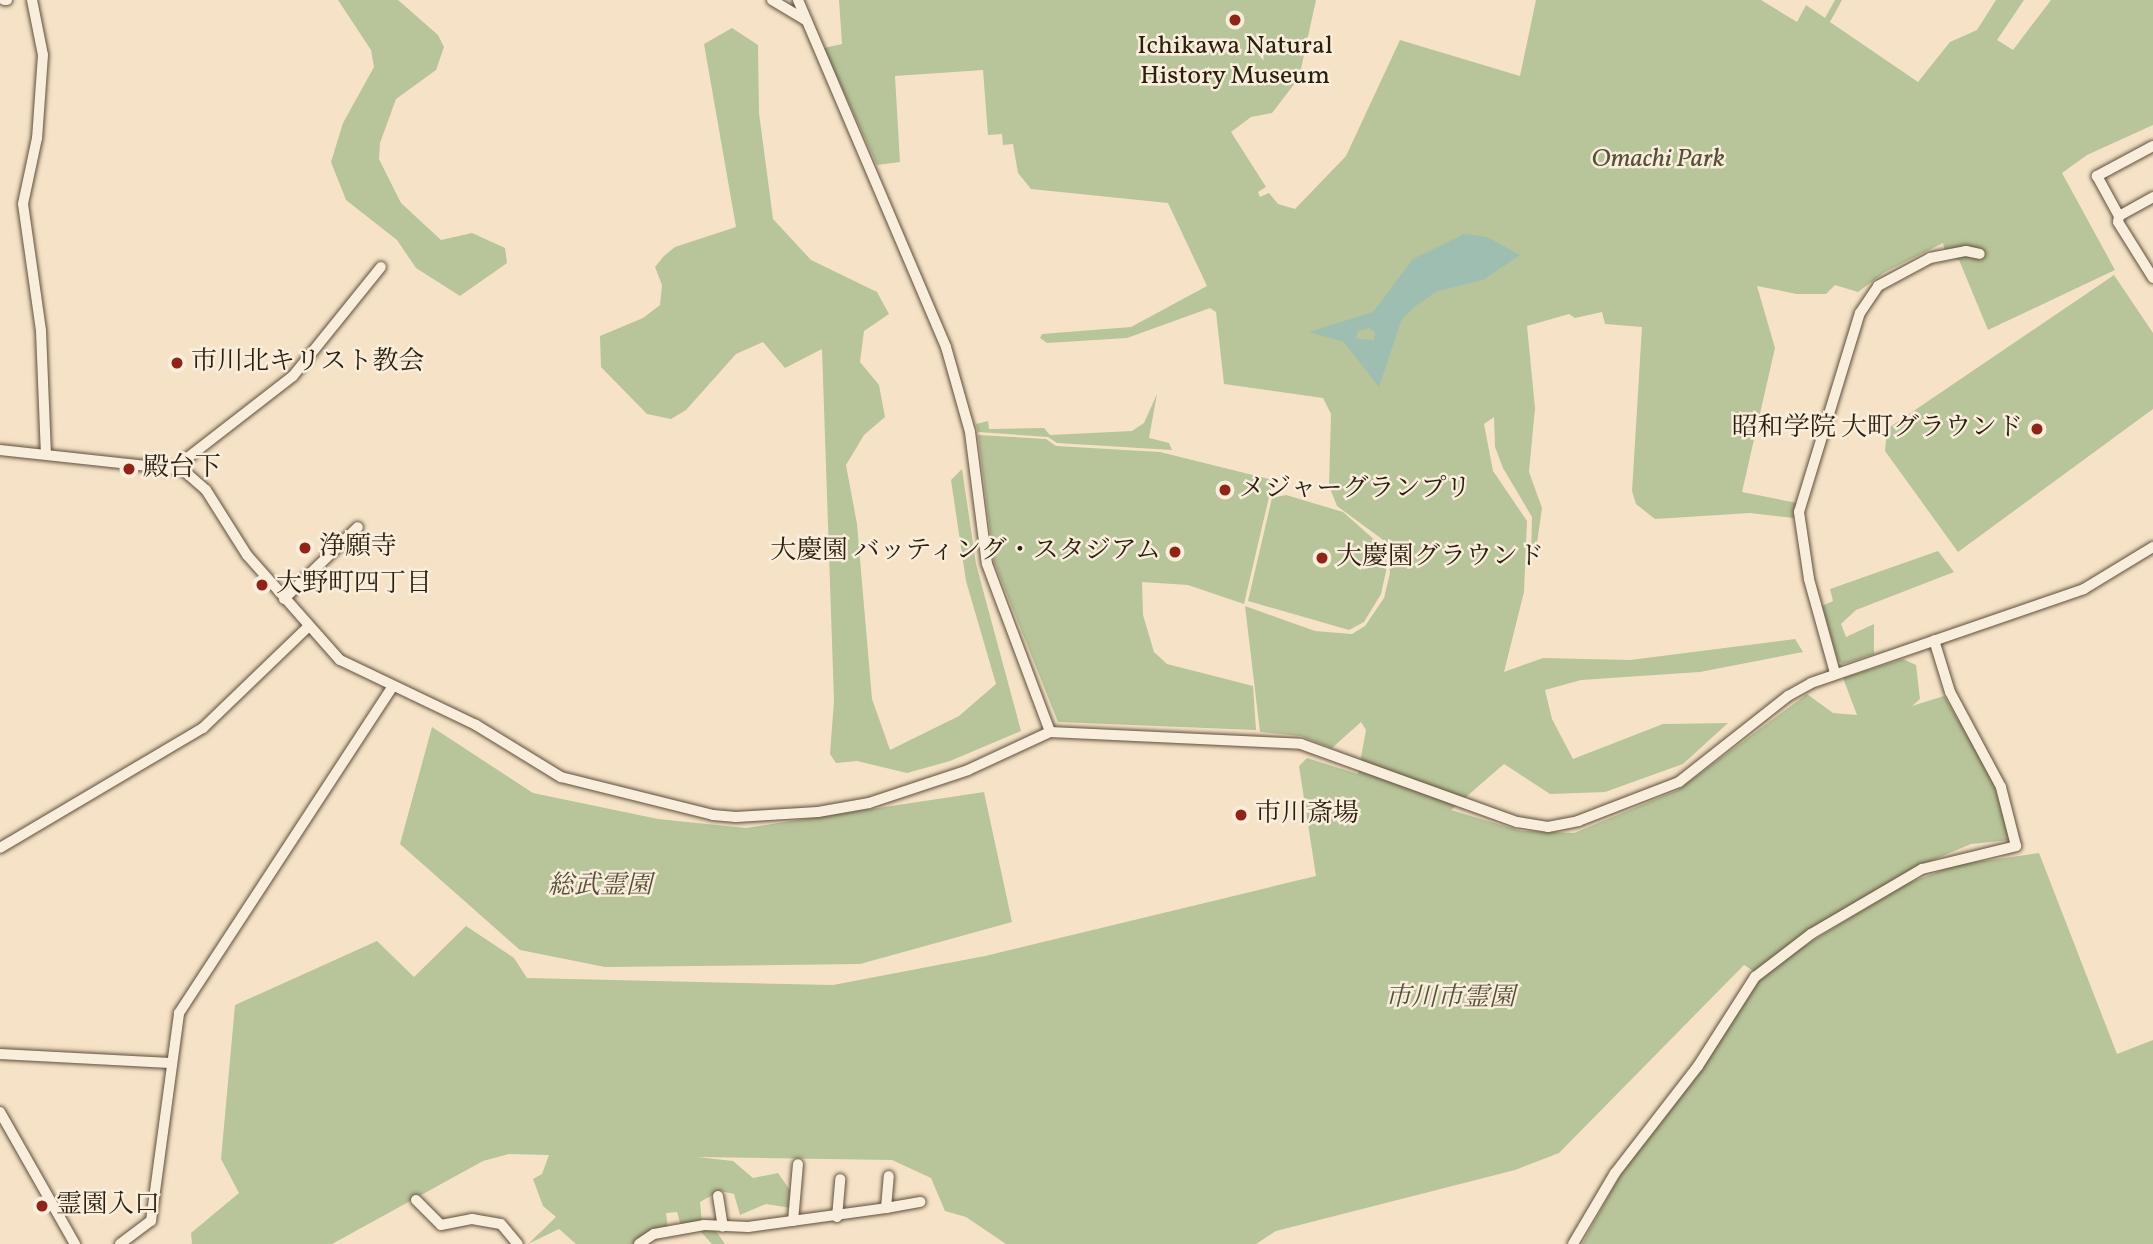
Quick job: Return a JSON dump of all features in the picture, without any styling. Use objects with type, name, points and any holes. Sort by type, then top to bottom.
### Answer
[{"type":"street","points":[[32,0],[43,55],[37,138],[23,204],[41,331],[46,454]]},
{"type":"street","points":[[772,0],[805,20]]},
{"type":"street","points":[[798,0],[946,347],[970,432],[987,564],[1051,732]]},
{"type":"street","points":[[2153,146],[2097,176],[2119,216],[2118,222],[2153,278]]},
{"type":"street","points":[[2119,216],[2153,197]]},
{"type":"street","points":[[1835,673],[1809,579],[1799,512],[1860,313],[1878,286],[1930,258],[1966,251],[1980,254]]},
{"type":"street","points":[[181,470],[186,458],[293,376],[381,267]]},
{"type":"street","points":[[0,450],[181,470],[206,489],[247,555],[307,628],[340,660],[476,725],[561,777],[713,815],[818,812],[869,803],[968,770],[1051,732],[1301,744],[1517,822],[1548,827],[1578,821],[1679,782],[1788,696],[1835,673],[2084,589],[2153,547]]},
{"type":"street","points":[[284,599],[358,527]]},
{"type":"street","points":[[0,848],[203,728],[307,628]]},
{"type":"street","points":[[1573,1244],[1615,1174],[1698,1066],[1755,977],[1811,934],[1894,884],[1940,862],[2016,846],[2001,787],[1950,692],[1934,640]]},
{"type":"street","points":[[120,1244],[151,1221],[170,1063],[177,1020],[185,1002],[392,687]]},
{"type":"street","points":[[0,1054],[170,1063]]},
{"type":"street","points":[[0,1112],[75,1244]]},
{"type":"street","points":[[793,1221],[798,1164]]},
{"type":"street","points":[[886,1208],[889,1176]]},
{"type":"street","points":[[837,1217],[840,1179]]},
{"type":"street","points":[[718,1196],[723,1227]]},
{"type":"street","points":[[416,1200],[441,1225],[472,1220],[501,1224],[518,1244]]},
{"type":"street","points":[[639,1244],[654,1234],[837,1217],[920,1202]]},
{"type":"green space","points":[[338,0],[398,0],[438,35],[444,47],[436,70],[396,99],[380,143],[379,159],[401,203],[441,240],[472,233],[505,248],[507,263],[460,296],[416,268],[397,240],[346,200],[331,162],[343,123],[374,67],[371,50]]},
{"type":"green space","points":[[839,0],[1316,0],[1299,78],[1272,113],[1251,117],[1231,132],[1266,187],[1258,192],[1260,197],[1269,193],[1278,204],[1295,209],[1346,156],[1400,40],[1520,76],[1536,0],[1761,0],[1797,22],[1806,5],[1825,18],[1835,0],[1842,0],[1830,22],[1918,82],[1950,42],[1977,30],[1996,0],[2024,0],[1997,40],[2013,50],[2051,0],[2153,0],[2153,125],[2087,155],[2062,173],[2115,270],[1988,330],[1959,260],[1947,258],[1943,243],[1885,272],[1858,292],[1835,285],[1826,294],[1797,294],[1757,286],[1775,348],[1742,492],[1797,503],[1794,518],[1750,513],[1655,519],[1636,504],[1632,491],[1642,327],[1605,324],[1602,312],[1575,318],[1569,314],[1527,326],[1535,408],[1529,472],[1542,508],[1535,557],[1531,557],[1532,517],[1503,468],[1495,447],[1494,417],[1484,424],[1493,471],[1527,521],[1524,592],[1504,672],[1543,658],[1630,660],[1795,639],[1803,652],[1700,672],[1581,680],[1545,690],[1552,719],[1573,759],[1663,724],[1728,723],[1683,764],[1605,792],[1550,794],[1504,764],[1451,810],[1521,831],[1574,833],[1678,790],[1807,694],[1833,713],[1857,715],[1843,678],[1903,659],[1916,665],[1920,699],[1912,706],[1944,696],[1992,778],[2010,840],[1971,844],[1914,868],[1755,972],[1744,965],[1559,1153],[1515,1170],[1276,1231],[1256,1244],[1006,1244],[966,1217],[945,1211],[931,1178],[892,1160],[697,1157],[733,1161],[753,1178],[778,1173],[792,1193],[791,1208],[766,1204],[740,1215],[734,1194],[720,1191],[700,1202],[702,1223],[681,1226],[677,1212],[666,1213],[668,1228],[656,1229],[632,1244],[576,1244],[559,1229],[528,1244],[556,1217],[543,1206],[533,1179],[542,1174],[549,1155],[509,1154],[483,1161],[332,1244],[192,1244],[191,1233],[239,1193],[221,1159],[235,1005],[377,941],[414,977],[466,926],[514,958],[527,978],[833,985],[985,956],[1316,876],[1299,766],[1307,758],[1358,774],[1366,730],[1361,722],[1332,748],[1301,736],[1260,732],[1245,606],[1315,631],[1352,634],[1365,626],[1384,598],[1390,573],[1386,542],[1337,506],[1329,486],[1331,414],[1323,398],[1224,384],[1216,312],[1210,308],[1127,338],[1047,343],[1040,338],[1042,334],[1131,327],[1207,286],[1168,203],[1031,189],[1018,173],[1013,144],[1003,145],[1002,134],[988,135],[983,70],[895,76],[900,162],[877,165],[824,48],[842,44]]},
{"type":"green space","points":[[732,28],[758,45],[759,113],[773,219],[811,260],[877,292],[889,314],[864,331],[860,362],[879,385],[885,417],[864,435],[846,465],[857,524],[872,699],[890,750],[959,716],[996,684],[966,581],[951,480],[962,469],[976,564],[1021,731],[950,761],[907,773],[857,761],[836,763],[830,754],[834,701],[822,349],[785,368],[763,342],[736,354],[686,410],[671,419],[647,414],[601,367],[600,336],[643,318],[660,305],[662,285],[655,267],[664,256],[675,247],[736,227],[704,44]]},
{"type":"green space","points":[[2114,275],[2153,333],[2153,409],[1958,552],[1885,451],[1887,429]]},
{"type":"green space","points":[[1157,394],[1149,438],[1169,443],[1172,450],[1057,443],[1048,437],[978,432],[976,424],[988,421],[989,429],[1044,428],[1050,435],[1132,431],[1144,423]]},
{"type":"green space","points":[[978,435],[1046,439],[1056,446],[1160,452],[1273,480],[1244,604],[1188,585],[1142,582],[1143,615],[1154,652],[1167,664],[1253,686],[1256,730],[1058,722],[994,562]]},
{"type":"green space","name":"大慶園グラウンド","points":[[1286,495],[1343,512],[1385,549],[1387,567],[1381,594],[1364,622],[1349,630],[1248,601],[1272,498]]},
{"type":"green space","points":[[1938,551],[1954,572],[1856,610],[1841,624],[1846,637],[1874,624],[1874,654],[1843,664],[1838,661],[1822,606],[1833,601],[1830,589]]},
{"type":"green space","name":"総武霊園","points":[[432,727],[533,793],[658,819],[746,828],[984,792],[1012,922],[860,964],[605,967],[520,950],[400,844]]},
{"type":"green space","points":[[2039,853],[2117,1054],[2153,1040],[2153,1244],[1582,1244],[1621,1174],[1758,981],[1796,951],[1906,884],[1956,865]]},
{"type":"green space","points":[[714,1228],[725,1244],[712,1244],[700,1231]]},
{"type":"shaded area","points":[[1464,234],[1487,237],[1520,255],[1483,280],[1437,291],[1414,307],[1401,321],[1379,387],[1344,342],[1309,332],[1373,312],[1413,259]],"holes":[[[1369,328],[1375,332],[1374,340],[1356,339],[1358,331]]]},
{"type":"place","name":"Ichikawa Natural History Museum","points":[[1235,20]]},
{"type":"place","name":"市川北キリスト教会","points":[[177,363]]},
{"type":"place","name":"昭和学院 大町グラウンド","points":[[2037,429]]},
{"type":"place","name":"殿台下","points":[[129,469]]},
{"type":"place","name":"メジャーグランプリ","points":[[1225,490]]},
{"type":"place","name":"浄願寺","points":[[305,548]]},
{"type":"place","name":"大慶園 バッティング・スタジアム","points":[[1175,552]]},
{"type":"place","name":"大慶園グラウンド","points":[[1322,558]]},
{"type":"place","name":"大野町四丁目","points":[[262,585]]},
{"type":"place","name":"市川斎場","points":[[1241,815]]},
{"type":"place","name":"霊園入口","points":[[42,1206]]},
{"type":"park label","name":"Omachi Park","points":[[1658,160]]},
{"type":"park label","name":"市川市霊園","points":[[1450,999]]}]
